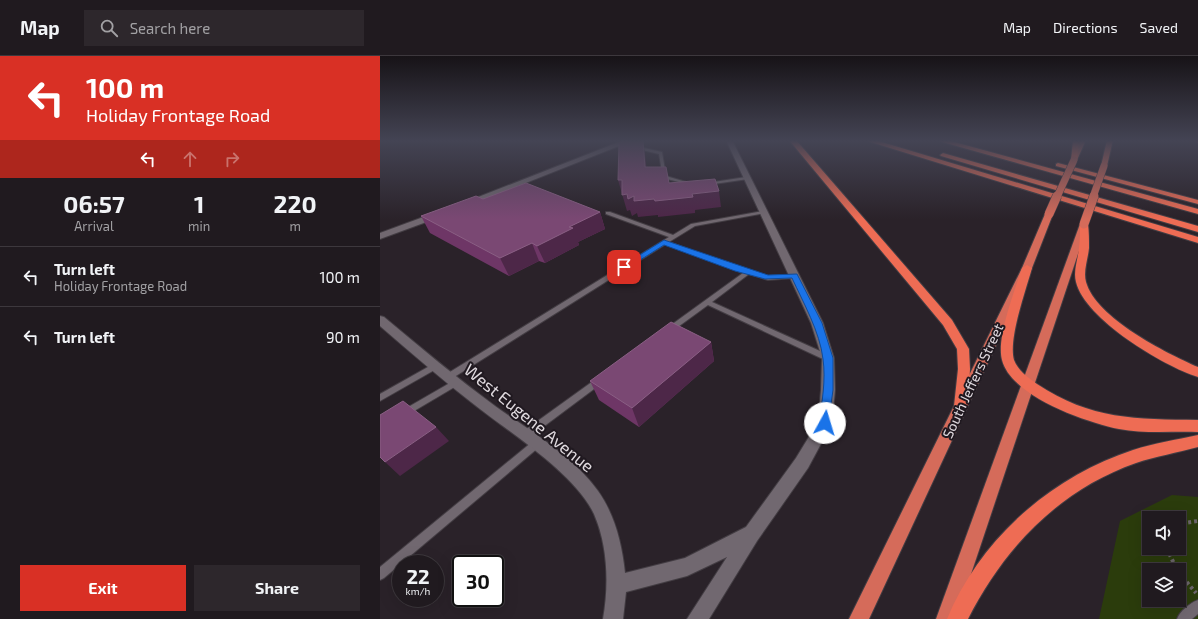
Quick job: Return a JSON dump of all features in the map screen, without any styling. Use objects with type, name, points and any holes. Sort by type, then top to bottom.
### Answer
[{"type":"highway","points":[[814,166],[948,323],[963,349],[964,369],[961,406]]},
{"type":"highway","points":[[954,166],[1198,240]]},
{"type":"highway","points":[[984,166],[1198,229]]},
{"type":"highway","points":[[1033,166],[1198,212]]},
{"type":"highway","points":[[1065,166],[1198,202]]},
{"type":"highway","name":"South Jeffers Street","points":[[859,619],[1027,268],[1049,214],[1071,166]]},
{"type":"highway","points":[[946,619],[1104,166]]},
{"type":"highway","points":[[1084,224],[1084,250],[1080,268],[1081,284],[1090,299],[1107,317],[1126,333],[1159,354],[1198,372]]},
{"type":"highway","points":[[1027,268],[1007,351],[1010,366],[1027,384],[1070,408],[1097,418],[1119,423],[1198,426]]},
{"type":"highway","points":[[957,619],[985,568],[1027,522],[1056,496],[1086,477],[1118,463],[1150,452],[1198,441]]},
{"type":"street","points":[[458,207],[565,166]]},
{"type":"street","points":[[696,619],[712,598],[752,534],[802,462],[825,423],[828,390],[828,358],[817,323],[741,166]]},
{"type":"street","points":[[380,236],[444,212]]},
{"type":"street","name":"West Eugene Avenue","points":[[380,320],[451,380],[565,468],[588,491],[600,510],[614,554],[617,585],[613,619]]},
{"type":"street","points":[[617,585],[687,567],[752,534]]},
{"type":"lane","points":[[663,166],[664,176],[696,186]]},
{"type":"lane","points":[[703,185],[746,178]]},
{"type":"lane","points":[[608,212],[673,237]]},
{"type":"lane","points":[[400,416],[451,380],[664,242],[693,225],[763,212]]},
{"type":"lane","points":[[664,242],[768,278],[795,276]]},
{"type":"lane","points":[[663,334],[748,272]]},
{"type":"lane","points":[[707,302],[828,358]]},
{"type":"lane","points":[[380,398],[435,366]]},
{"type":"lane","points":[[380,574],[529,440],[606,376]]},
{"type":"lane","points":[[1183,619],[1198,606]]},
{"type":"path","points":[[1186,523],[1198,521]]},
{"type":"path","points":[[1186,581],[1198,595]]},
{"type":"green space","points":[[1172,495],[1198,497],[1198,619],[1099,619],[1120,521]]},
{"type":"building","points":[[618,166],[666,167],[669,183],[715,179],[719,191],[692,194],[693,197],[655,201],[654,199],[634,201],[634,196],[628,199],[627,194],[622,195],[622,180],[618,180]]},
{"type":"building","points":[[526,183],[600,212],[569,227],[573,228],[537,246],[532,243],[500,258],[421,216],[476,196],[483,199]]},
{"type":"building","points":[[671,322],[711,342],[632,408],[590,381]]},
{"type":"building","points":[[403,401],[436,427],[385,462],[380,457],[380,415]]},
{"type":"route","points":[[624,267],[664,242],[738,269],[768,278],[795,276],[817,323],[828,358],[828,390],[825,423]]}]
